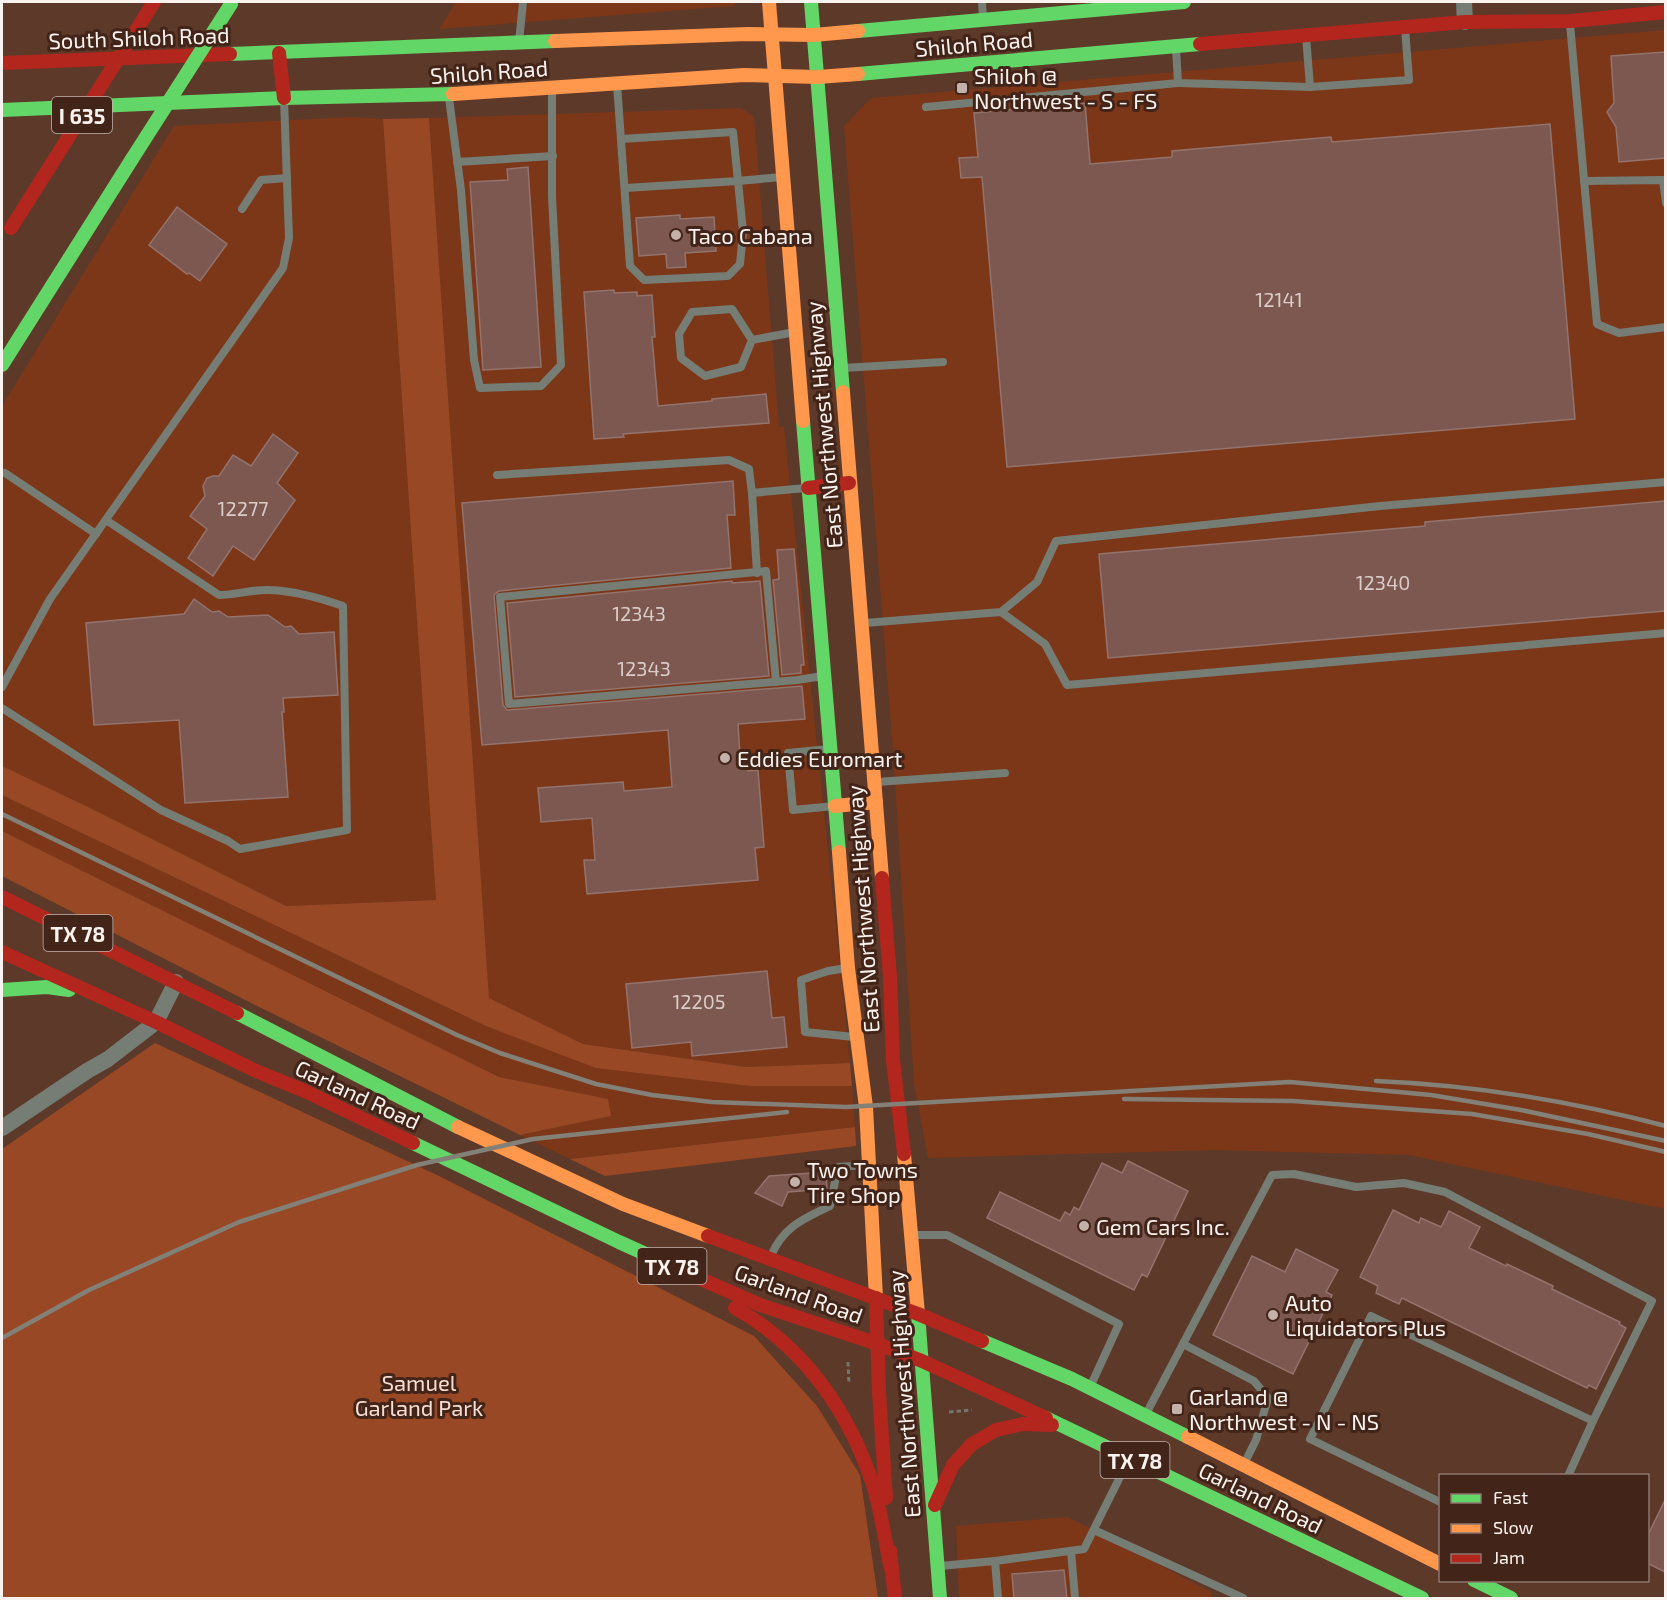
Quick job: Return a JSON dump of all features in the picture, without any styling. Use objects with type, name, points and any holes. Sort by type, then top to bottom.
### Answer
[{"type":"main road","name":"I 635","points":[[11,228],[154,2]]},
{"type":"main road","name":"East Northwest Highway","points":[[769,2],[848,968],[866,1107],[879,1392],[895,1599]]},
{"type":"main road","name":"East Northwest Highway","points":[[811,2],[890,976],[893,1060],[912,1235],[940,1599]]},
{"type":"main road","name":"Shiloh Road","points":[[279,53],[748,34],[814,35],[1122,4],[1184,2]]},
{"type":"main road","points":[[2,365],[231,3]]},
{"type":"main road","name":"Shiloh Road","points":[[284,98],[448,95],[744,75],[818,77],[1465,22],[1570,21],[1665,12]]},
{"type":"main road","points":[[2,110],[284,98],[279,53]]},
{"type":"main road","name":"South Shiloh Road","points":[[2,63],[279,53]]},
{"type":"main road","points":[[808,488],[849,483]]},
{"type":"main road","points":[[835,806],[876,802]]},
{"type":"main road","name":"Garland Road","points":[[2,897],[155,970],[485,1140],[622,1204],[918,1314],[1090,1388],[1439,1564]]},
{"type":"main road","name":"TX 78","points":[[2,952],[96,995]]},
{"type":"main road","points":[[2,990],[47,987],[96,995]]},
{"type":"main road","name":"Garland Road","points":[[96,995],[256,1071],[307,1092],[619,1242],[760,1305],[922,1361],[1130,1457],[1422,1599]]},
{"type":"main road","points":[[619,1242],[764,1324],[802,1359],[837,1404],[856,1443],[874,1488],[891,1569]]},
{"type":"main road","points":[[933,1509],[953,1465],[972,1444],[996,1430],[1023,1424],[1060,1426]]},
{"type":"main road","points":[[1476,1582],[1511,1599]]},
{"type":"street","points":[[1464,2],[1465,22]]},
{"type":"street","points":[[2,1128],[108,1059],[156,1023],[176,982]]},
{"type":"lane","points":[[519,42],[523,2]]},
{"type":"lane","points":[[982,2],[983,18]]},
{"type":"lane","points":[[1570,21],[1597,324],[1620,333],[1665,327]]},
{"type":"lane","points":[[926,107],[1178,83],[1310,87],[1409,80],[1405,27]]},
{"type":"lane","points":[[1306,36],[1310,87]]},
{"type":"lane","points":[[1176,47],[1178,83]]},
{"type":"lane","points":[[617,84],[630,266],[644,280],[728,276],[740,264],[742,232],[733,132],[621,139]]},
{"type":"lane","points":[[448,95],[461,190],[474,360],[480,388],[541,386],[561,365],[552,197],[552,88]]},
{"type":"lane","points":[[2,687],[50,599],[283,268],[289,238],[284,98]]},
{"type":"lane","points":[[458,162],[552,156]]},
{"type":"lane","points":[[625,188],[783,177]]},
{"type":"lane","points":[[242,209],[261,180],[287,178]]},
{"type":"lane","points":[[1584,181],[1663,180],[1665,203]]},
{"type":"lane","points":[[732,309],[752,340],[741,367],[705,376],[681,358],[679,334],[692,312],[732,309]]},
{"type":"lane","points":[[752,340],[796,332]]},
{"type":"lane","points":[[840,368],[943,362]]},
{"type":"lane","points":[[497,475],[729,460],[749,469],[757,573]]},
{"type":"lane","points":[[5,473],[96,534]]},
{"type":"lane","points":[[861,623],[1001,612],[1037,582],[1056,541],[1380,506],[1665,482]]},
{"type":"lane","points":[[752,493],[808,488]]},
{"type":"lane","points":[[2,708],[161,810],[228,841],[240,849],[347,830],[343,606],[319,597],[269,590],[219,595],[106,520]]},
{"type":"lane","points":[[776,682],[766,572],[500,597],[509,704],[776,682],[824,676]]},
{"type":"lane","points":[[1001,612],[1045,644],[1067,685],[1665,633]]},
{"type":"lane","points":[[830,749],[788,753],[793,810],[835,806]]},
{"type":"lane","points":[[874,783],[1005,773]]},
{"type":"lane","points":[[848,968],[828,971],[801,980],[805,1032],[857,1038]]},
{"type":"lane","points":[[771,1258],[778,1241],[796,1223],[830,1206],[838,1167],[870,1165]]},
{"type":"lane","points":[[1144,1417],[1272,1175],[1294,1174],[1356,1187],[1404,1183],[1445,1192],[1652,1301],[1569,1474]]},
{"type":"lane","points":[[912,1235],[947,1235],[1119,1324],[1090,1388]]},
{"type":"lane","points":[[1439,1502],[1310,1438],[1371,1316],[1593,1421]]},
{"type":"lane","points":[[1183,1344],[1254,1381],[1268,1398],[1256,1440],[1244,1466]]},
{"type":"lane","points":[[938,1566],[1084,1549],[1130,1457]]},
{"type":"lane","points":[[1094,1530],[1243,1599]]},
{"type":"lane","points":[[1071,1551],[1075,1599]]},
{"type":"lane","points":[[995,1561],[998,1599]]},
{"type":"path","points":[[848,1362],[849,1384]]},
{"type":"path","points":[[944,1410],[953,1413],[976,1409]]},
{"type":"shaded area","points":[[456,2],[736,2],[734,6],[439,29]]},
{"type":"shaded area","points":[[1665,30],[1665,1209],[1409,1155],[1215,1150],[928,1158],[914,1084],[893,751],[844,126],[871,98]]},
{"type":"shaded area","points":[[741,108],[754,117],[779,427],[784,427],[850,1063],[746,1067],[583,1044],[489,998],[429,118]]},
{"type":"shaded area","points":[[351,117],[383,119],[436,900],[286,906],[2,768],[2,406],[174,126]]},
{"type":"shaded area","points":[[2,795],[486,1026],[750,1086],[852,1086],[855,1127],[570,1159],[520,1135],[611,1116],[607,1099],[499,1077],[2,831]]},
{"type":"shaded area","points":[[1068,1517],[1211,1592],[1212,1598],[959,1598],[956,1526]]},
{"type":"green space","points":[[429,118],[489,998],[583,1044],[746,1067],[850,1063],[852,1086],[750,1086],[596,1068],[486,1026],[2,795],[2,766],[286,906],[436,900],[383,119]]},
{"type":"green space","points":[[2,831],[499,1077],[608,1099],[611,1116],[520,1135],[253,1004],[2,876]]},
{"type":"green space","name":"Samuel Garland Park","points":[[155,1043],[439,1176],[754,1336],[817,1406],[860,1475],[878,1598],[2,1598],[2,1149]]},
{"type":"green space","points":[[855,1127],[856,1146],[605,1176],[570,1159]]},
{"type":"building","points":[[1665,52],[1665,158],[1619,162],[1616,127],[1607,112],[1614,103],[1611,56]]},
{"type":"building","points":[[1085,103],[1090,164],[1172,157],[1172,151],[1331,137],[1332,142],[1550,124],[1575,419],[1007,467],[982,177],[961,178],[959,158],[978,157],[974,113]]},
{"type":"building","points":[[528,167],[541,367],[483,370],[470,182],[508,180],[507,169]]},
{"type":"building","points":[[177,207],[227,244],[200,281],[149,245]]},
{"type":"building","name":"Taco Cabana","points":[[680,215],[680,219],[714,217],[716,251],[685,253],[686,267],[667,268],[666,254],[639,256],[636,218]]},
{"type":"building","points":[[614,290],[614,293],[637,292],[637,296],[652,295],[655,337],[652,337],[658,406],[766,394],[769,423],[623,434],[624,437],[594,439],[584,292]]},
{"type":"building","points":[[273,434],[298,453],[277,483],[295,500],[254,560],[233,546],[213,576],[188,558],[207,529],[190,516],[205,496],[203,486],[207,478],[219,476],[233,455],[251,466]]},
{"type":"building","points":[[733,481],[735,515],[727,515],[731,568],[499,591],[494,595],[503,705],[507,710],[802,686],[805,719],[738,724],[740,756],[746,756],[748,771],[758,770],[764,847],[755,848],[758,880],[587,894],[584,860],[595,860],[592,818],[541,822],[538,788],[623,782],[624,791],[672,787],[668,730],[482,745],[462,503]]},
{"type":"building","points":[[1665,501],[1665,611],[1108,658],[1099,554],[1425,526],[1425,522]]},
{"type":"building","points":[[794,549],[804,665],[801,665],[801,673],[782,675],[773,580],[779,579],[777,550]]},
{"type":"building","points":[[732,581],[732,583],[760,581],[769,676],[515,697],[507,603]]},
{"type":"building","points":[[194,599],[212,612],[219,611],[228,617],[268,615],[285,627],[291,626],[299,634],[334,632],[338,695],[283,698],[288,797],[185,803],[179,720],[94,725],[86,623],[184,614]]},
{"type":"building","points":[[767,971],[772,1018],[784,1017],[787,1047],[692,1056],[691,1042],[632,1048],[626,984]]},
{"type":"building","name":"Gem Cars Inc.","points":[[1128,1161],[1188,1191],[1147,1277],[1142,1274],[1134,1290],[987,1218],[1000,1192],[1060,1221],[1065,1212],[1070,1215],[1074,1207],[1079,1210],[1102,1163],[1122,1173]]},
{"type":"building","name":"Two Towns Tire Shop","points":[[826,1172],[827,1189],[788,1192],[782,1206],[755,1193],[769,1176]]},
{"type":"building","points":[[1393,1210],[1419,1223],[1421,1218],[1441,1227],[1449,1211],[1480,1227],[1469,1248],[1553,1286],[1552,1289],[1620,1322],[1619,1324],[1626,1328],[1596,1389],[1589,1385],[1587,1388],[1402,1298],[1399,1304],[1376,1293],[1378,1286],[1360,1277]]},
{"type":"building","name":"Auto Liquidators Plus","points":[[1296,1249],[1338,1270],[1326,1292],[1332,1295],[1293,1374],[1213,1335],[1252,1256],[1285,1272]]},
{"type":"building","points":[[1665,1500],[1665,1572],[1649,1564],[1649,1533]]},
{"type":"building","points":[[1064,1570],[1067,1599],[1014,1599],[1012,1574]]},
{"type":"railway","points":[[2,814],[457,1035],[500,1053],[596,1084],[652,1095],[712,1102],[846,1107],[1290,1082],[1431,1095],[1521,1110],[1666,1141]]},
{"type":"railway","points":[[1376,1081],[1485,1090],[1594,1109],[1666,1126]]},
{"type":"railway","points":[[1124,1099],[1293,1101],[1472,1114],[1588,1134],[1666,1152]]},
{"type":"railway","points":[[2,1338],[89,1290],[239,1222],[417,1165],[533,1139],[787,1112]]},
{"type":"traffic: fast","points":[[811,2],[843,392]]},
{"type":"traffic: fast","points":[[858,31],[1184,2]]},
{"type":"traffic: fast","points":[[132,159],[231,4]]},
{"type":"traffic: fast","points":[[230,54],[555,41]]},
{"type":"traffic: fast","points":[[858,74],[1200,44]]},
{"type":"traffic: fast","points":[[2,110],[284,98],[453,94]]},
{"type":"traffic: fast","points":[[2,365],[132,159]]},
{"type":"traffic: fast","points":[[803,421],[839,852]]},
{"type":"traffic: fast","points":[[2,990],[47,987],[69,990]]},
{"type":"traffic: fast","points":[[237,1013],[458,1127]]},
{"type":"traffic: fast","points":[[413,1143],[692,1275]]},
{"type":"traffic: fast","points":[[918,1314],[940,1598]]},
{"type":"traffic: fast","points":[[982,1341],[1072,1379],[1188,1437]]},
{"type":"traffic: fast","points":[[1046,1418],[1422,1598]]},
{"type":"traffic: fast","points":[[1478,1582],[1511,1598]]},
{"type":"traffic: slow","points":[[769,2],[803,421]]},
{"type":"traffic: slow","points":[[555,41],[748,34],[814,35],[858,31]]},
{"type":"traffic: slow","points":[[453,94],[744,75],[818,77],[858,74]]},
{"type":"traffic: slow","points":[[843,392],[882,878]]},
{"type":"traffic: slow","points":[[835,806],[876,802]]},
{"type":"traffic: slow","points":[[839,852],[848,968],[866,1107],[876,1298]]},
{"type":"traffic: slow","points":[[458,1127],[623,1204],[708,1236]]},
{"type":"traffic: slow","points":[[904,1154],[918,1314]]},
{"type":"traffic: slow","points":[[1188,1437],[1439,1563]]},
{"type":"traffic: jam","points":[[11,228],[154,2]]},
{"type":"traffic: jam","points":[[1200,44],[1465,22],[1570,21],[1666,12]]},
{"type":"traffic: jam","points":[[279,53],[284,98]]},
{"type":"traffic: jam","points":[[2,63],[230,54]]},
{"type":"traffic: jam","points":[[808,488],[849,483]]},
{"type":"traffic: jam","points":[[882,878],[890,976],[893,1060],[904,1154]]},
{"type":"traffic: jam","points":[[2,897],[237,1013]]},
{"type":"traffic: jam","points":[[2,952],[413,1143]]},
{"type":"traffic: jam","points":[[708,1236],[918,1314],[982,1341]]},
{"type":"traffic: jam","points":[[692,1275],[760,1305],[922,1361],[1046,1418]]},
{"type":"traffic: jam","points":[[876,1298],[886,1498]]},
{"type":"traffic: jam","points":[[735,1308],[783,1342],[822,1384],[838,1408],[864,1460],[874,1488],[891,1569]]},
{"type":"traffic: jam","points":[[935,1505],[953,1465],[972,1444],[996,1430],[1023,1424],[1052,1425]]},
{"type":"traffic: jam","points":[[890,1551],[895,1598]]},
{"type":"place","name":"Shiloh @ Northwest - S - FS","points":[[962,88]]},
{"type":"place","name":"Taco Cabana","points":[[676,235]]},
{"type":"place","name":"Eddies Euromart","points":[[725,758]]},
{"type":"place","name":"Two Towns Tire Shop","points":[[795,1182]]},
{"type":"place","name":"Gem Cars Inc.","points":[[1084,1226]]},
{"type":"place","name":"Auto Liquidators Plus","points":[[1273,1315]]},
{"type":"place","name":"Garland @ Northwest - N - NS","points":[[1177,1409]]}]
